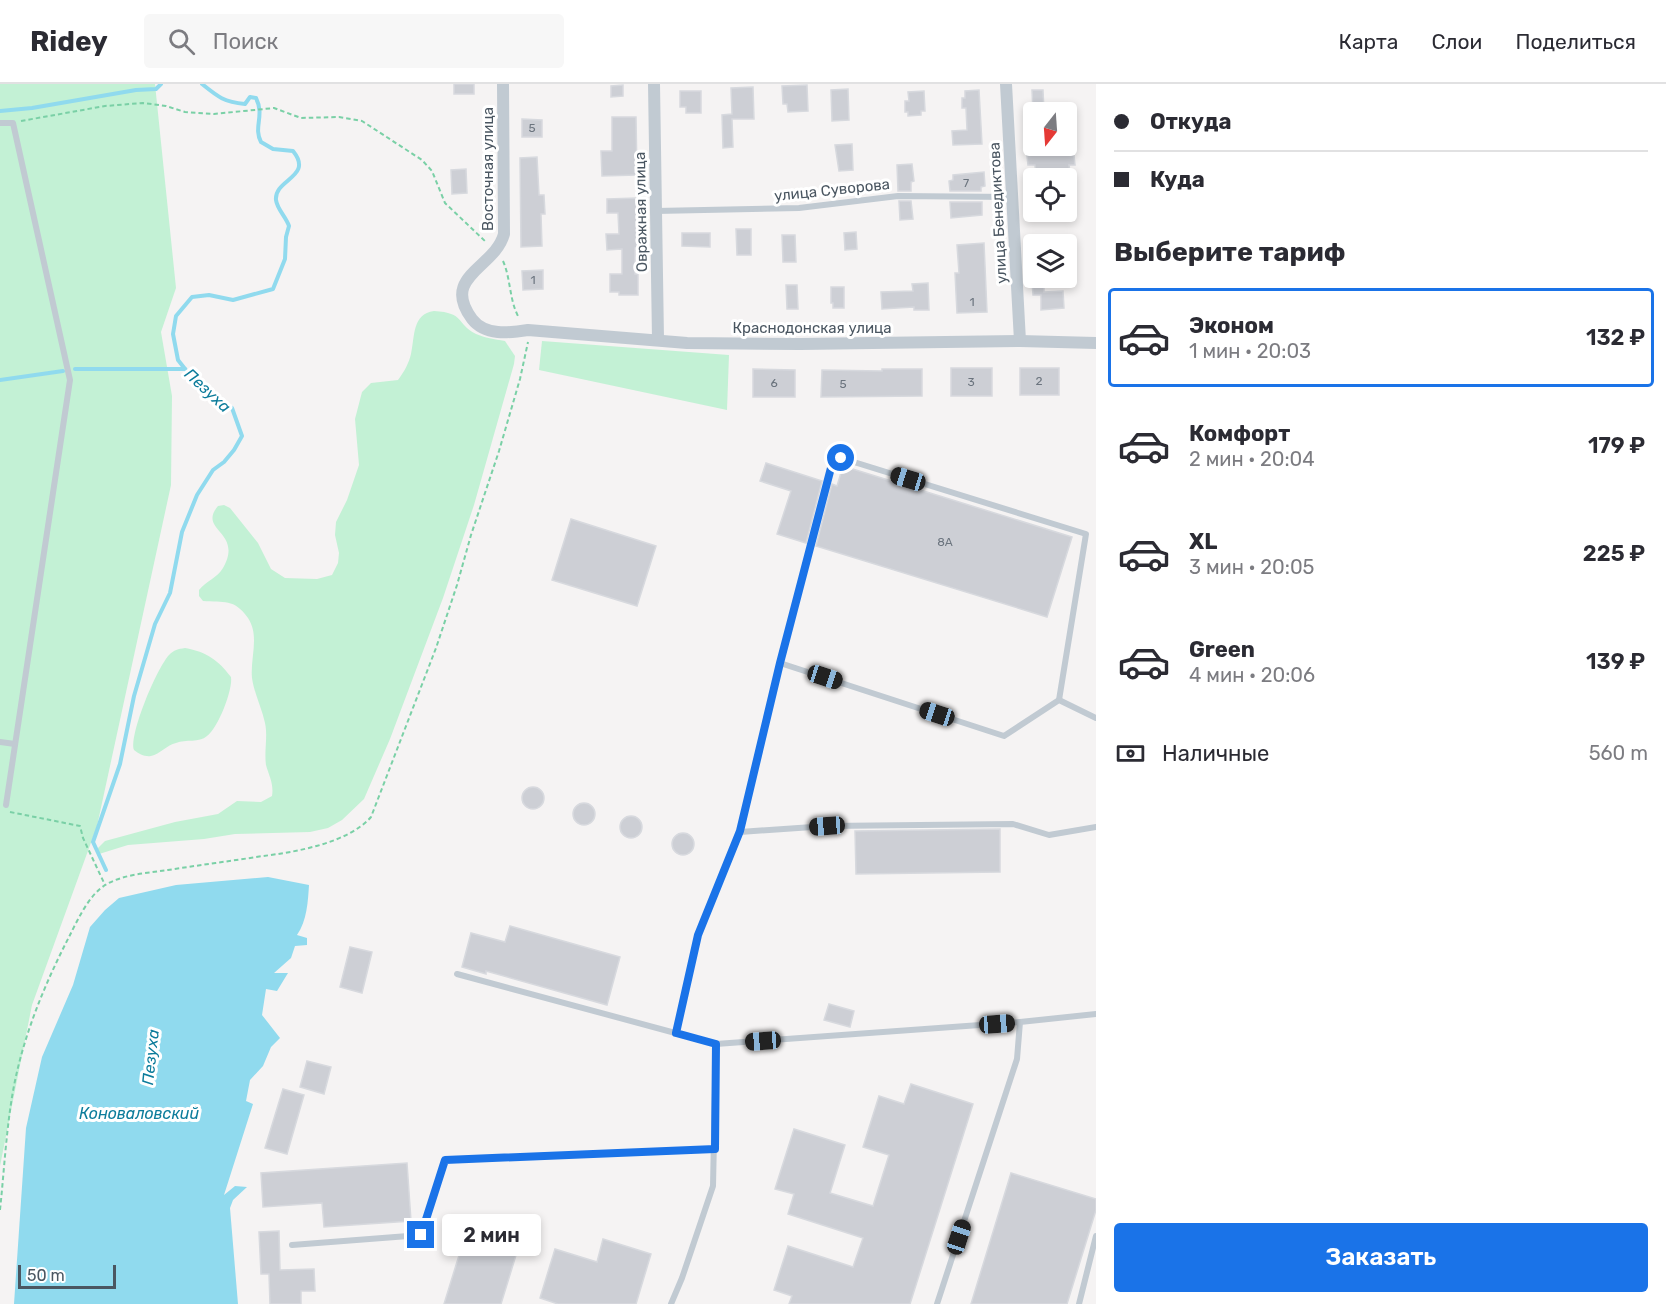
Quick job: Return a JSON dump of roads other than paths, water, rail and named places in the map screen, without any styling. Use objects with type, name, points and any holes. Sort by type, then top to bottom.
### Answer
[{"type":"street","name":"Восточная улица","points":[[503,84],[504,234],[496,250],[466,281],[461,296],[462,303],[474,322],[484,329],[511,333],[528,330]]},
{"type":"street","name":"Овражная улица","points":[[654,84],[658,339]]},
{"type":"street","name":"улица Бенедиктова","points":[[1006,84],[1020,341]]},
{"type":"street","name":"Краснодонская улица","points":[[528,330],[687,343],[1020,341],[1096,343]]},
{"type":"lane","points":[[0,123],[13,123],[70,380],[6,806]]},
{"type":"lane","name":"улица Суворова","points":[[655,211],[799,208],[898,196],[1012,197]]},
{"type":"lane","points":[[676,1033],[698,935],[740,831],[780,663],[835,459],[841,458],[1086,534],[1059,700],[1004,736],[780,663]]},
{"type":"lane","points":[[1059,700],[1096,718]]},
{"type":"lane","points":[[0,742],[15,744]]},
{"type":"lane","points":[[740,831],[827,826],[1013,824],[1049,835],[1096,827]]},
{"type":"lane","points":[[457,974],[716,1044],[1020,1022],[1095,1014]]},
{"type":"lane","points":[[937,1304],[1017,1059],[1020,1022]]},
{"type":"lane","points":[[671,1304],[682,1278],[712,1186],[715,1149],[716,1044]]},
{"type":"lane","points":[[292,1245],[421,1235],[445,1160],[715,1149]]},
{"type":"lane","points":[[1079,1304],[1096,1236]]},
{"type":"water","name":"Коноваловский","points":[[268,877],[309,885],[305,917],[297,935],[307,938],[307,945],[295,946],[291,958],[274,973],[288,973],[277,991],[266,989],[262,1015],[280,1038],[271,1047],[263,1066],[250,1080],[246,1101],[253,1104],[224,1195],[235,1186],[247,1187],[233,1200],[230,1208],[238,1304],[14,1304],[26,1128],[42,1057],[73,985],[90,927],[119,898],[176,885]]},
{"type":"waterway","points":[[0,111],[32,108],[136,90],[156,89],[161,84]]},
{"type":"waterway","name":"Пезуха","points":[[106,870],[93,842],[120,764],[134,696],[155,624],[170,593],[182,532],[197,495],[213,470],[224,462],[242,436],[232,408],[200,388],[178,360],[173,334],[176,316],[192,297],[209,295],[233,300],[273,289],[285,259],[289,226],[277,203],[277,193],[299,167],[293,151],[273,149],[261,142],[256,98],[250,97],[245,104],[232,102],[217,96],[202,84]]},
{"type":"waterway","points":[[75,369],[185,369]]},
{"type":"waterway","points":[[0,380],[63,371]]}]
